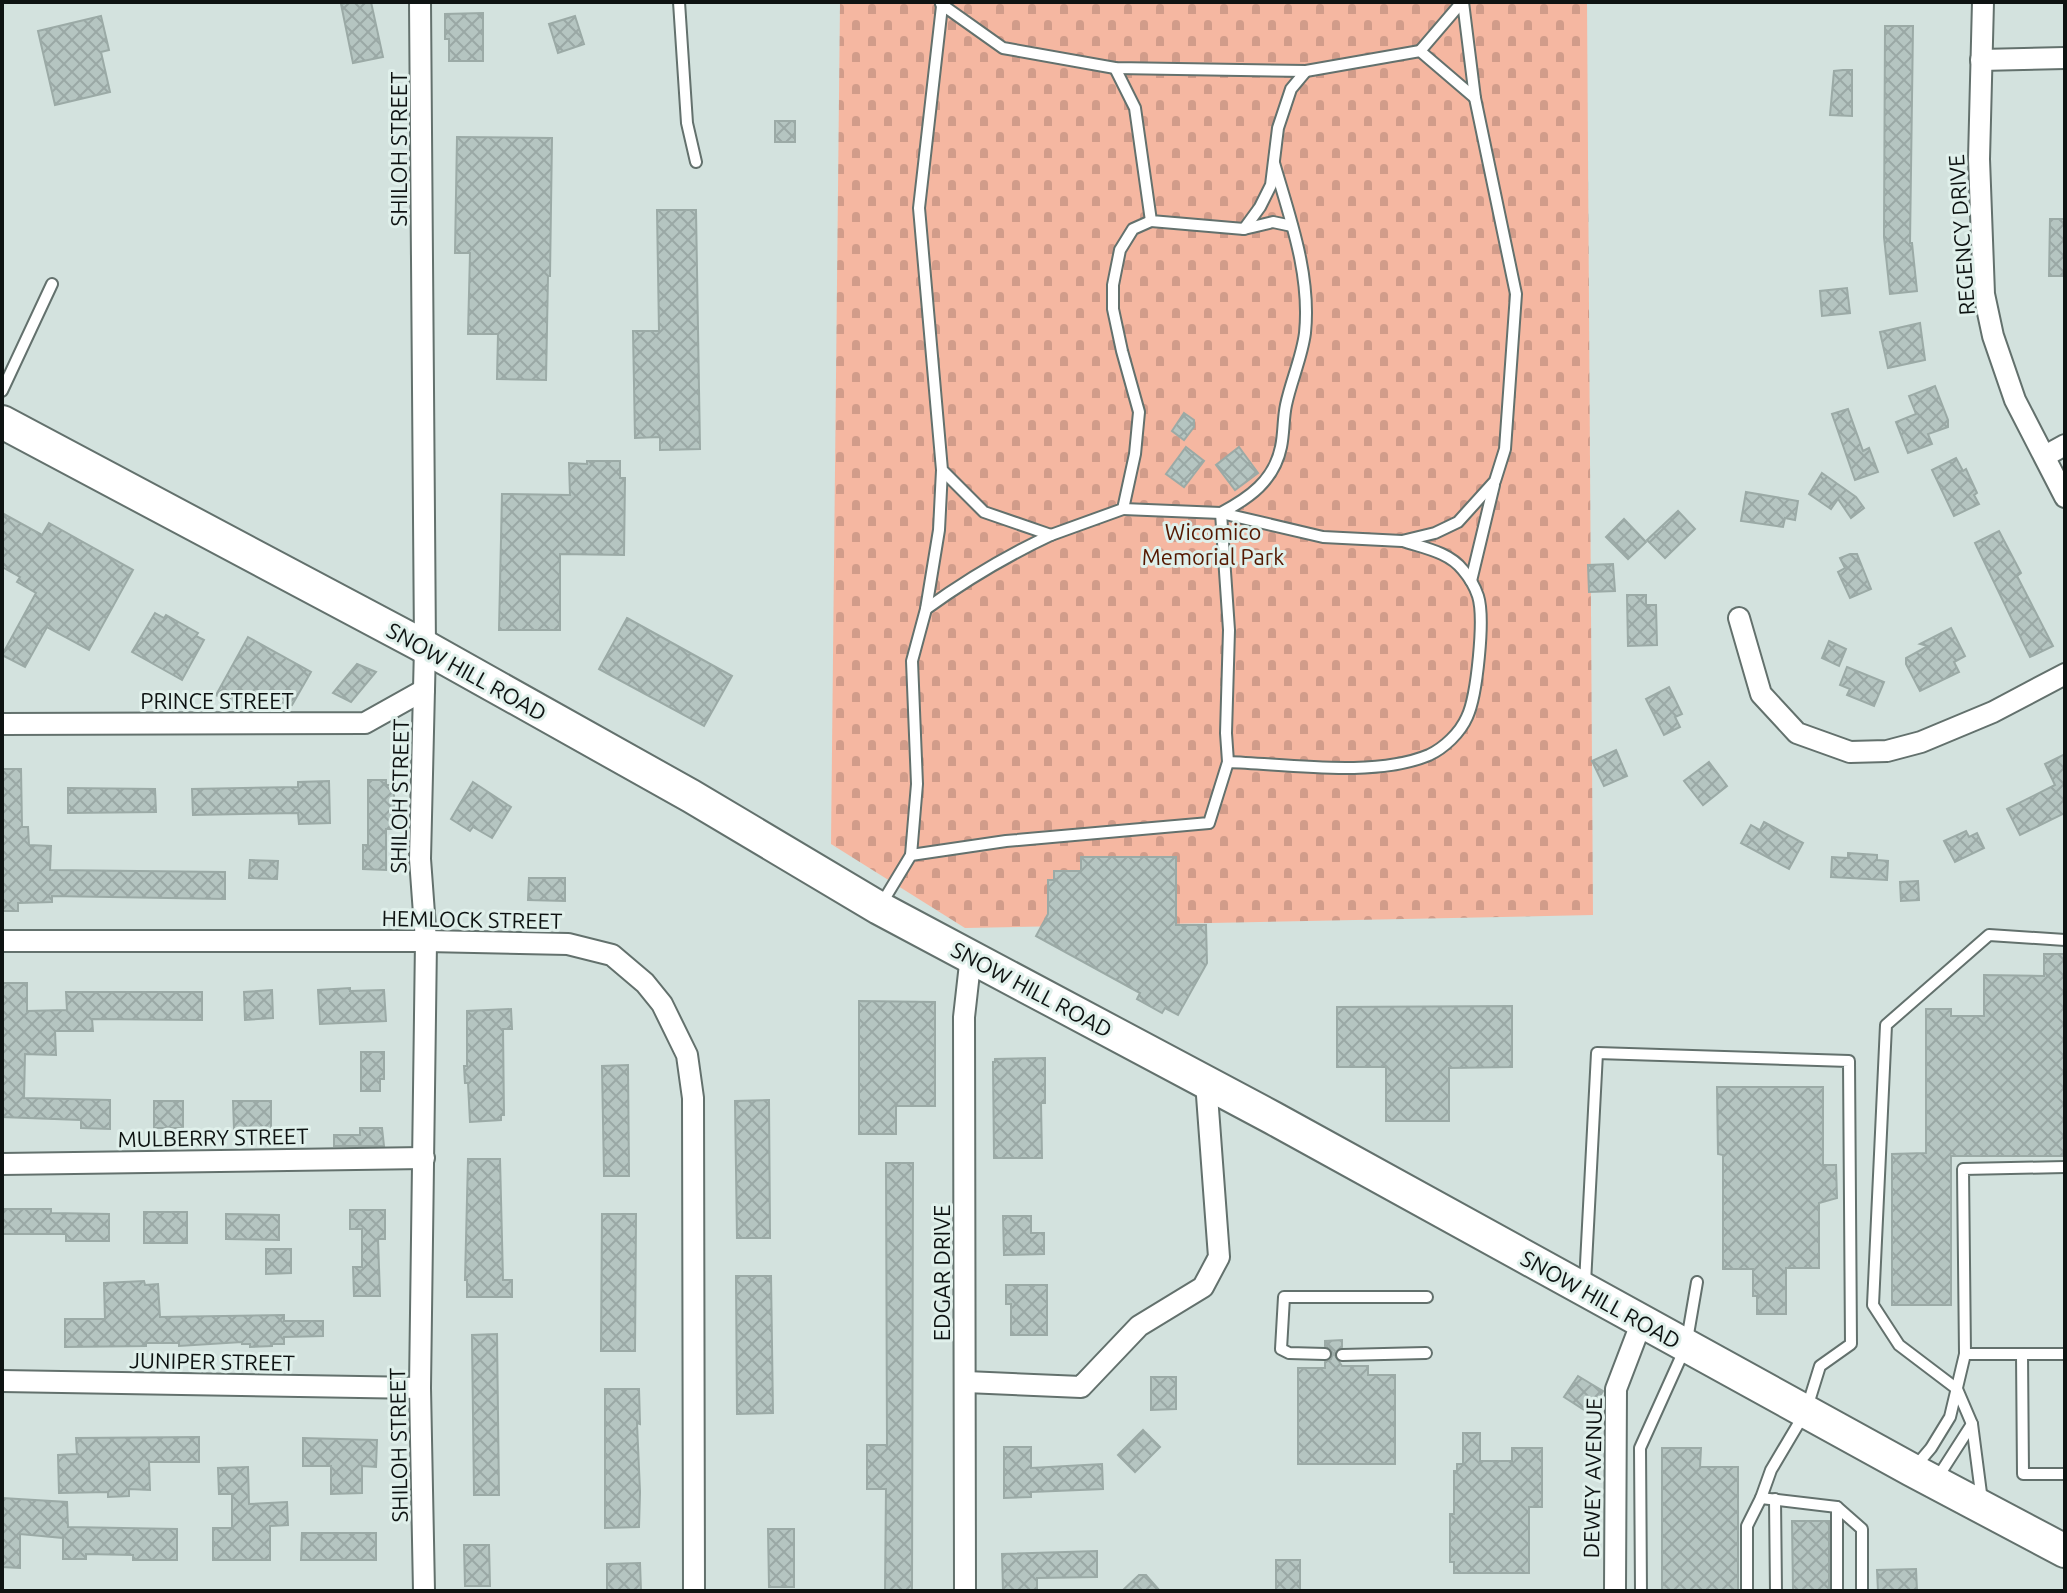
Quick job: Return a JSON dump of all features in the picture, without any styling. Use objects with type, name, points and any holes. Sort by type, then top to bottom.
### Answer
[{"type":"main road","name":"SNOW HILL ROAD","points":[[2,422],[425,647],[691,796],[879,908],[1206,1082],[2065,1551]]},
{"type":"street","name":"SHILOH STREET","points":[[420,2],[425,647],[420,859],[426,941],[420,1388],[424,1591]]},
{"type":"street","name":"REGENCY DRIVE","points":[[1983,2],[1979,159],[1984,294],[1993,336],[2015,400],[2065,497]]},
{"type":"street","points":[[1981,60],[2065,58]]},
{"type":"street","points":[[2045,456],[2065,445]]},
{"type":"street","points":[[1739,618],[1761,694],[1797,733],[1850,752],[1887,751],[1921,742],[1993,712],[2065,674]]},
{"type":"street","name":"PRINCE STREET","points":[[2,724],[365,723],[424,690]]},
{"type":"street","name":"HEMLOCK STREET","points":[[2,941],[568,944],[612,955],[645,983],[662,1004],[687,1055],[693,1098],[694,1591]]},
{"type":"street","name":"EDGAR DRIVE","points":[[965,1591],[964,1017],[971,955]]},
{"type":"street","points":[[966,1382],[1081,1387],[1139,1326],[1203,1287],[1219,1257],[1206,1082]]},
{"type":"street","name":"MULBERRY STREET","points":[[2,1164],[424,1158]]},
{"type":"street","name":"DEWEY AVENUE","points":[[1615,1591],[1616,1389],[1642,1321]]},
{"type":"street","name":"JUNIPER STREET","points":[[2,1381],[420,1388]]},
{"type":"lane","points":[[679,2],[687,123],[696,162]]},
{"type":"lane","points":[[879,908],[911,855],[917,784],[912,661],[926,609],[939,530],[942,470],[919,208],[941,4],[1003,48],[1115,68],[1306,71],[1420,51],[1463,2]]},
{"type":"lane","points":[[1463,2],[1475,98],[1516,294],[1505,449],[1471,581]]},
{"type":"lane","points":[[1420,51],[1475,98]]},
{"type":"lane","points":[[1115,68],[1135,108],[1151,221]]},
{"type":"lane","points":[[1244,229],[1271,185],[1278,128],[1291,89],[1306,71]]},
{"type":"lane","points":[[1221,513],[1246,499],[1264,483],[1276,465],[1282,446],[1286,407],[1305,337],[1307,302],[1292,226],[1274,163]]},
{"type":"lane","points":[[1123,509],[1135,454],[1139,412],[1113,309],[1113,285],[1120,250],[1133,229],[1151,221],[1244,229],[1273,222],[1292,226]]},
{"type":"lane","points":[[2,391],[52,284]]},
{"type":"lane","points":[[942,470],[984,512],[1051,535]]},
{"type":"lane","points":[[1402,541],[1435,533],[1458,522],[1495,481]]},
{"type":"lane","points":[[926,609],[968,579],[1013,553],[1051,535],[1123,509],[1221,513],[1323,537],[1402,541],[1444,555],[1461,567],[1479,599],[1475,691],[1467,717],[1457,735],[1430,754],[1385,767],[1228,762]]},
{"type":"lane","points":[[911,855],[1006,841],[1209,823],[1228,762],[1229,630],[1221,513]]},
{"type":"lane","points":[[1982,1506],[1972,1424],[1957,1389],[1899,1345],[1873,1305],[1886,1025],[1989,935],[2065,940]]},
{"type":"lane","points":[[1585,1289],[1597,1053],[1849,1061],[1851,1344],[1820,1366],[1806,1411],[1771,1470],[1747,1526],[1747,1591]]},
{"type":"lane","points":[[1924,1476],[1946,1426],[1965,1354],[1963,1169],[2065,1167]]},
{"type":"lane","points":[[1641,1591],[1640,1448],[1686,1346],[1697,1282]]},
{"type":"lane","points":[[1325,1354],[1289,1353],[1281,1349],[1284,1297],[1427,1297]]},
{"type":"lane","points":[[1342,1355],[1426,1353]]},
{"type":"lane","points":[[1965,1354],[2065,1354]]},
{"type":"lane","points":[[2022,1354],[2023,1474],[2065,1474]]},
{"type":"lane","points":[[1924,1476],[1972,1424]]},
{"type":"lane","points":[[1761,1498],[1837,1507],[1862,1529],[1862,1591]]},
{"type":"lane","points":[[1775,1499],[1776,1591]]},
{"type":"lane","points":[[1837,1507],[1837,1591]]},
{"type":"green space","name":"Wicomico Memorial Park","points":[[840,2],[1587,2],[1593,915],[965,928],[831,844]]},
{"type":"building","points":[[371,2],[383,57],[353,63],[341,4]]},
{"type":"building","points":[[483,13],[483,61],[449,61],[445,14]]},
{"type":"building","points":[[101,16],[109,50],[101,52],[110,92],[55,105],[38,31]]},
{"type":"building","points":[[575,16],[584,44],[558,53],[549,24]]},
{"type":"building","points":[[1885,26],[1913,26],[1910,243],[1917,291],[1890,294],[1884,237]]},
{"type":"building","points":[[1852,70],[1852,116],[1830,115],[1834,71]]},
{"type":"building","points":[[775,121],[795,121],[795,142],[775,142]]},
{"type":"building","points":[[457,137],[552,138],[546,380],[497,379],[498,334],[468,334],[470,253],[455,253]]},
{"type":"building","points":[[657,210],[696,210],[700,449],[660,450],[660,437],[635,438],[633,331],[659,331]]},
{"type":"building","points":[[2050,219],[2065,219],[2065,276],[2049,276]]},
{"type":"building","points":[[1847,288],[1850,313],[1822,316],[1820,291]]},
{"type":"building","points":[[1920,323],[1925,360],[1888,368],[1880,332]]},
{"type":"building","points":[[1935,386],[1948,427],[1928,434],[1932,444],[1908,453],[1896,422],[1916,414],[1909,396]]},
{"type":"building","points":[[1848,409],[1863,451],[1869,448],[1878,472],[1855,480],[1832,414]]},
{"type":"building","points":[[1184,413],[1194,420],[1194,427],[1184,440],[1172,431]]},
{"type":"building","points":[[1186,447],[1204,461],[1184,487],[1166,474]]},
{"type":"building","points":[[1239,447],[1258,473],[1235,490],[1216,465]]},
{"type":"building","points":[[1956,458],[1963,471],[1966,469],[1979,504],[1954,516],[1932,470]]},
{"type":"building","points":[[587,461],[620,461],[620,478],[625,478],[624,555],[560,554],[560,630],[499,630],[502,494],[570,495],[569,463],[587,464]]},
{"type":"building","points":[[1822,473],[1856,497],[1864,508],[1851,518],[1838,499],[1831,509],[1809,494]]},
{"type":"building","points":[[1746,492],[1798,501],[1795,520],[1785,518],[1783,527],[1741,521]]},
{"type":"building","points":[[1678,511],[1695,529],[1665,558],[1647,540]]},
{"type":"building","points":[[2,513],[42,535],[49,523],[133,570],[89,650],[47,627],[25,667],[2,655],[36,593],[17,582],[20,577],[2,567]]},
{"type":"building","points":[[1624,519],[1646,542],[1628,559],[1606,537]]},
{"type":"building","points":[[1999,531],[2021,573],[2017,576],[2053,646],[2030,657],[1975,543]]},
{"type":"building","points":[[1857,554],[1871,589],[1850,598],[1838,572],[1845,568],[1840,558]]},
{"type":"building","points":[[1613,564],[1615,591],[1589,592],[1588,565]]},
{"type":"building","points":[[1627,595],[1646,595],[1646,605],[1656,605],[1657,645],[1628,646]]},
{"type":"building","points":[[155,613],[164,618],[166,615],[198,633],[196,636],[204,640],[182,680],[132,652]]},
{"type":"building","points":[[627,618],[732,676],[704,726],[599,669]]},
{"type":"building","points":[[1951,628],[1965,656],[1954,662],[1959,672],[1920,691],[1906,658],[1928,646],[1920,644]]},
{"type":"building","points":[[248,637],[311,672],[292,705],[281,702],[276,710],[264,710],[239,696],[234,705],[216,695]]},
{"type":"building","points":[[1829,641],[1846,649],[1839,666],[1822,658]]},
{"type":"building","points":[[357,664],[376,672],[351,702],[333,693]]},
{"type":"building","points":[[1847,667],[1884,682],[1874,706],[1847,695],[1850,689],[1840,685]]},
{"type":"building","points":[[1669,687],[1682,714],[1675,717],[1680,727],[1664,735],[1646,699]]},
{"type":"building","points":[[1616,750],[1627,776],[1604,786],[1592,761]]},
{"type":"building","points":[[2065,754],[2065,813],[2020,835],[2007,809],[2055,785],[2045,764]]},
{"type":"building","points":[[1709,762],[1727,786],[1703,805],[1684,781]]},
{"type":"building","points":[[2,769],[21,769],[22,827],[28,827],[29,845],[51,846],[50,870],[225,872],[225,899],[52,896],[52,902],[18,903],[18,911],[2,911]]},
{"type":"building","points":[[368,780],[386,780],[386,785],[394,785],[394,829],[386,829],[386,870],[363,869],[363,845],[368,845]]},
{"type":"building","points":[[329,781],[330,823],[299,824],[298,813],[193,815],[192,789],[298,787],[298,782]]},
{"type":"building","points":[[473,782],[511,807],[492,838],[473,827],[470,831],[451,819]]},
{"type":"building","points":[[68,788],[155,789],[156,812],[68,813]]},
{"type":"building","points":[[1764,822],[1803,843],[1789,869],[1741,843],[1751,825],[1760,830]]},
{"type":"building","points":[[1966,831],[1969,837],[1977,833],[1984,848],[1955,862],[1944,841]]},
{"type":"building","points":[[1848,853],[1877,855],[1877,860],[1888,861],[1887,880],[1831,877],[1832,857],[1848,858]]},
{"type":"building","points":[[1081,857],[1176,857],[1176,925],[1206,925],[1207,963],[1178,1015],[1165,1008],[1162,1013],[1137,999],[1140,993],[1036,936],[1048,914],[1048,880],[1054,880],[1054,871],[1081,871]]},
{"type":"building","points":[[250,860],[278,861],[277,879],[249,878]]},
{"type":"building","points":[[529,878],[565,878],[565,901],[528,900]]},
{"type":"building","points":[[1918,881],[1919,900],[1901,901],[1900,882]]},
{"type":"building","points":[[2044,954],[2065,954],[2065,1156],[1951,1156],[1951,1305],[1892,1305],[1892,1154],[1926,1153],[1926,1009],[1951,1009],[1951,1016],[1984,1016],[1984,975],[2044,976]]},
{"type":"building","points":[[2,983],[27,983],[27,1011],[67,1010],[66,992],[202,992],[202,1020],[92,1019],[93,1031],[55,1031],[56,1055],[25,1054],[24,1098],[110,1100],[110,1129],[81,1128],[81,1120],[2,1117]]},
{"type":"building","points":[[350,988],[350,991],[384,990],[386,1021],[320,1024],[318,990]]},
{"type":"building","points":[[272,990],[273,1018],[245,1020],[244,992]]},
{"type":"building","points":[[859,1001],[935,1002],[935,1106],[896,1106],[896,1134],[859,1134]]},
{"type":"building","points":[[1512,1006],[1512,1067],[1449,1068],[1449,1121],[1386,1121],[1386,1067],[1337,1067],[1337,1007]]},
{"type":"building","points":[[511,1009],[512,1029],[503,1029],[504,1115],[501,1115],[501,1120],[470,1122],[464,1066],[467,1066],[467,1011]]},
{"type":"building","points":[[361,1052],[384,1052],[384,1079],[380,1079],[380,1091],[361,1091]]},
{"type":"building","points":[[1045,1058],[1045,1103],[1041,1103],[1042,1158],[994,1158],[993,1062],[995,1059]]},
{"type":"building","points":[[628,1065],[629,1176],[604,1176],[602,1066]]},
{"type":"building","points":[[1717,1087],[1823,1087],[1823,1165],[1836,1165],[1837,1198],[1819,1203],[1819,1268],[1786,1268],[1786,1314],[1757,1314],[1753,1269],[1723,1269],[1723,1155],[1718,1154]]},
{"type":"building","points":[[769,1100],[770,1238],[737,1238],[735,1101]]},
{"type":"building","points":[[154,1101],[183,1101],[183,1128],[154,1128]]},
{"type":"building","points":[[233,1101],[271,1101],[271,1129],[234,1129]]},
{"type":"building","points":[[360,1128],[382,1128],[384,1146],[334,1146],[334,1135],[360,1135]]},
{"type":"building","points":[[468,1159],[500,1159],[503,1280],[512,1280],[512,1297],[467,1297]]},
{"type":"building","points":[[886,1163],[913,1163],[912,1591],[885,1591],[886,1489],[867,1489],[867,1445],[887,1445]]},
{"type":"building","points":[[2,1209],[109,1214],[109,1241],[66,1241],[66,1234],[2,1234]]},
{"type":"building","points":[[350,1210],[385,1210],[385,1239],[378,1239],[380,1296],[354,1296],[353,1267],[362,1267],[362,1229],[350,1229]]},
{"type":"building","points":[[144,1212],[187,1212],[187,1243],[144,1243]]},
{"type":"building","points":[[226,1214],[279,1215],[279,1240],[226,1239]]},
{"type":"building","points":[[602,1214],[636,1214],[635,1351],[601,1351]]},
{"type":"building","points":[[1003,1216],[1031,1216],[1031,1233],[1044,1233],[1044,1254],[1004,1255]]},
{"type":"building","points":[[266,1249],[291,1249],[291,1273],[266,1274]]},
{"type":"building","points":[[736,1276],[771,1276],[773,1413],[737,1414]]},
{"type":"building","points":[[144,1281],[145,1285],[158,1284],[160,1317],[284,1315],[284,1321],[323,1321],[323,1336],[284,1337],[284,1344],[250,1347],[250,1344],[242,1342],[65,1347],[65,1319],[105,1319],[104,1283]]},
{"type":"building","points":[[1006,1285],[1047,1285],[1047,1335],[1011,1335],[1011,1304],[1006,1304]]},
{"type":"building","points":[[497,1334],[499,1495],[474,1495],[472,1335]]},
{"type":"building","points":[[1342,1340],[1342,1347],[1334,1354],[1342,1366],[1368,1366],[1368,1375],[1395,1375],[1395,1464],[1298,1464],[1298,1368],[1325,1368],[1325,1362],[1331,1359],[1333,1353],[1325,1346],[1325,1341]]},
{"type":"building","points":[[1578,1376],[1603,1391],[1589,1413],[1564,1397]]},
{"type":"building","points":[[1151,1377],[1176,1377],[1176,1409],[1151,1410]]},
{"type":"building","points":[[605,1389],[639,1389],[639,1527],[605,1528]]},
{"type":"building","points":[[1143,1430],[1160,1447],[1135,1472],[1118,1455]]},
{"type":"building","points":[[1463,1433],[1480,1433],[1480,1461],[1512,1461],[1512,1448],[1542,1448],[1542,1507],[1529,1507],[1529,1573],[1454,1573],[1454,1562],[1450,1562],[1450,1514],[1454,1514],[1454,1471],[1457,1471],[1457,1464],[1463,1464]]},
{"type":"building","points":[[199,1437],[199,1462],[149,1462],[150,1490],[129,1489],[129,1496],[108,1497],[108,1492],[59,1493],[58,1455],[77,1454],[76,1438]]},
{"type":"building","points":[[303,1438],[377,1440],[376,1467],[362,1466],[362,1493],[331,1494],[331,1466],[303,1466]]},
{"type":"building","points":[[1004,1447],[1031,1447],[1031,1468],[1102,1464],[1103,1489],[1031,1492],[1031,1497],[1004,1498]]},
{"type":"building","points":[[1662,1448],[1701,1448],[1700,1467],[1738,1467],[1738,1591],[1662,1591]]},
{"type":"building","points":[[248,1467],[249,1504],[287,1502],[288,1525],[270,1526],[270,1560],[213,1560],[213,1528],[232,1528],[232,1494],[219,1494],[218,1468]]},
{"type":"building","points":[[2,1498],[67,1502],[68,1527],[177,1529],[177,1560],[133,1560],[133,1555],[86,1554],[86,1559],[63,1559],[63,1538],[20,1534],[20,1568],[2,1567]]},
{"type":"building","points":[[1792,1521],[1829,1521],[1829,1591],[1793,1591]]},
{"type":"building","points":[[768,1529],[794,1529],[794,1587],[769,1587]]},
{"type":"building","points":[[302,1533],[376,1533],[376,1560],[301,1560]]},
{"type":"building","points":[[464,1545],[489,1545],[490,1586],[465,1586]]},
{"type":"building","points":[[1097,1551],[1097,1577],[1037,1578],[1037,1591],[1003,1591],[1002,1554]]},
{"type":"building","points":[[1276,1560],[1300,1560],[1300,1591],[1276,1591]]},
{"type":"building","points":[[640,1563],[641,1591],[607,1591],[607,1564]]},
{"type":"building","points":[[1916,1569],[1917,1591],[1878,1591],[1877,1570]]},
{"type":"building","points":[[1139,1575],[1146,1575],[1160,1591],[1122,1591]]}]
